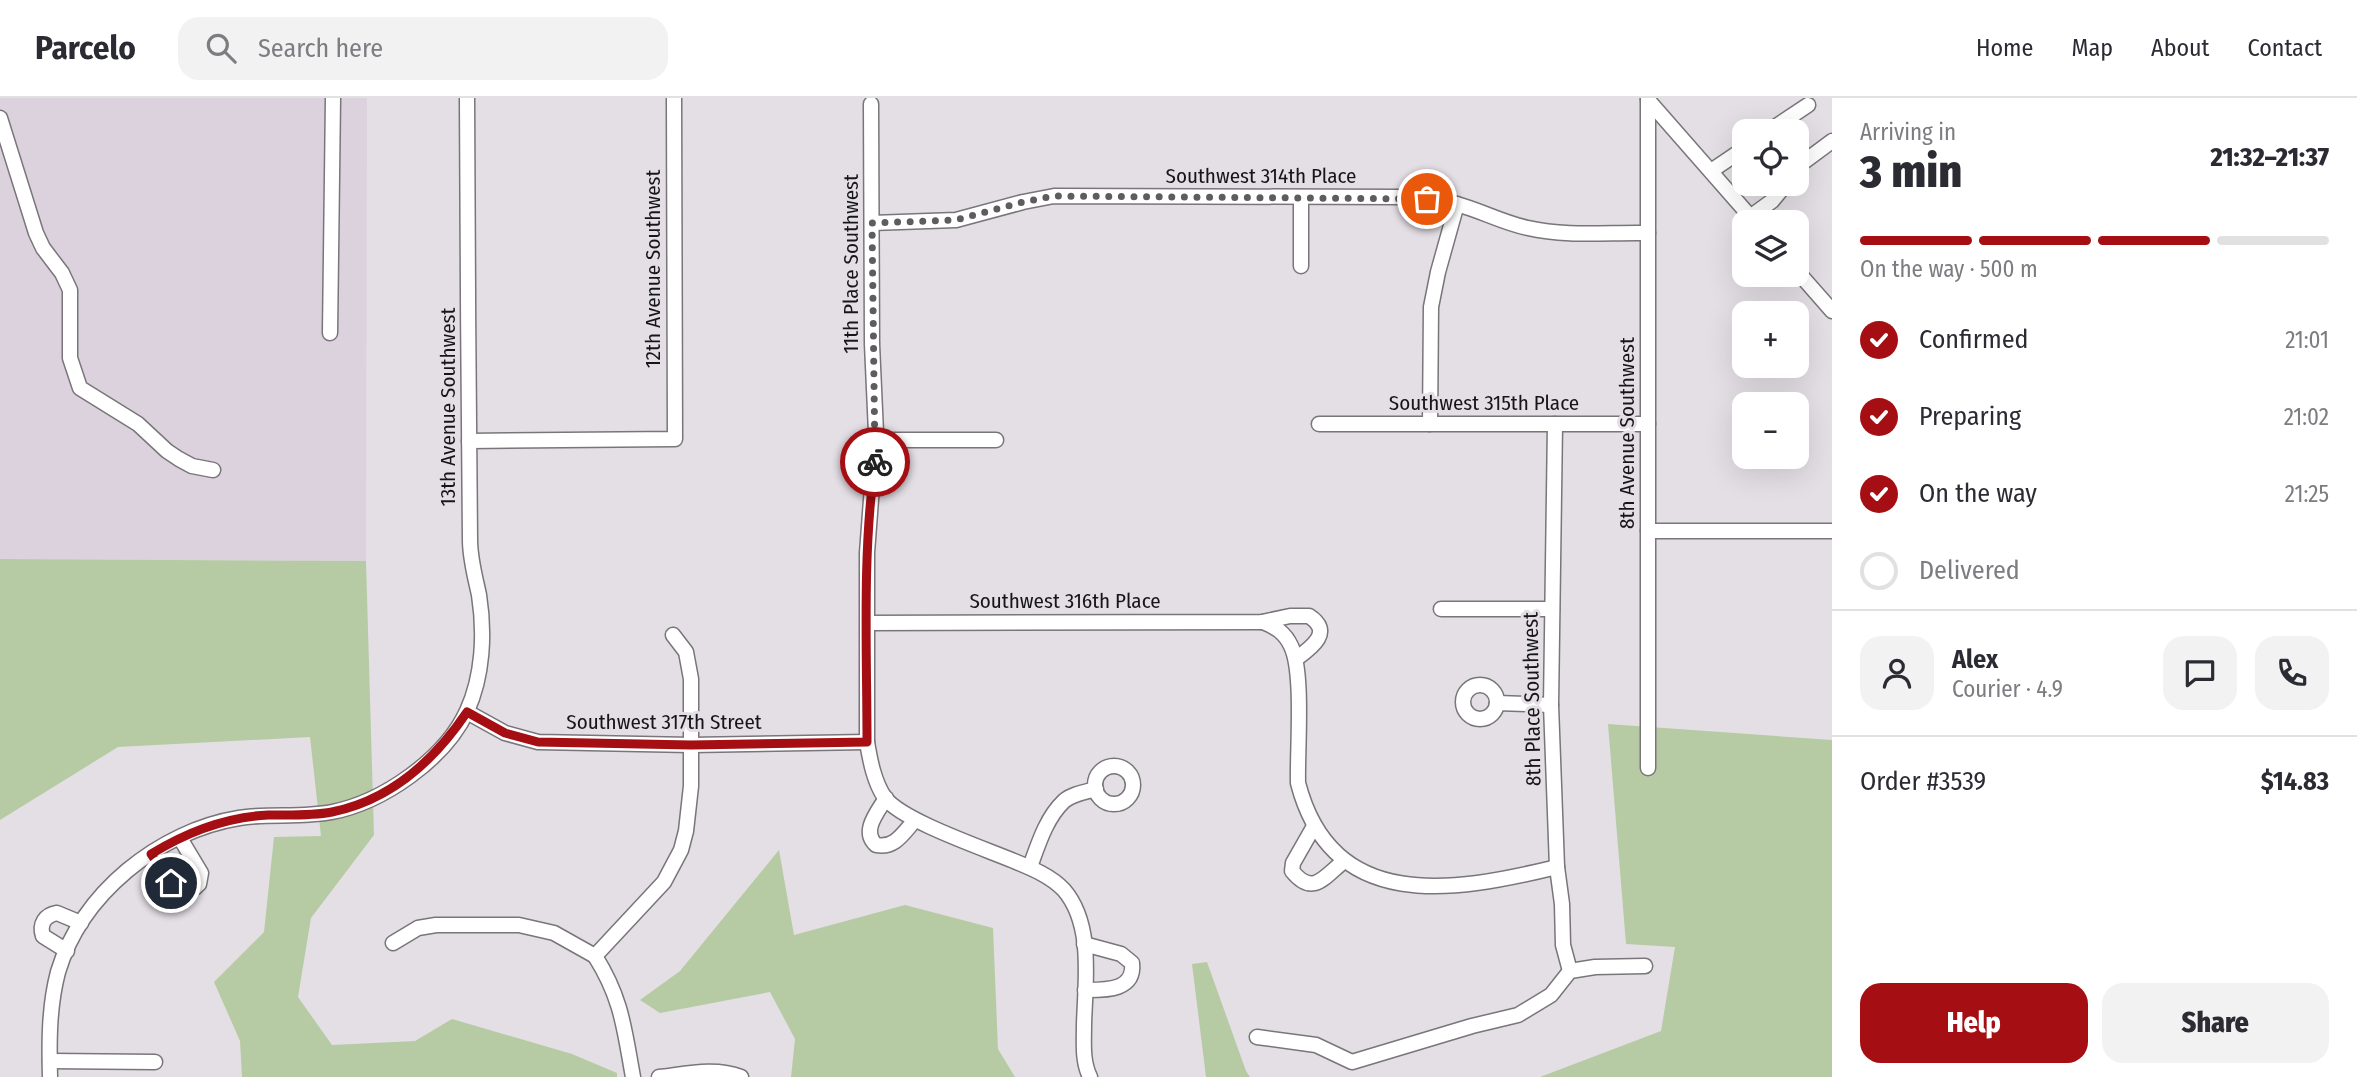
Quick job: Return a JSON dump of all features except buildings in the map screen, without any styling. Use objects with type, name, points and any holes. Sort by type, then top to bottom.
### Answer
[{"type":"street","points":[[330,333],[333,98]]},
{"type":"street","name":"13th Avenue Southwest","points":[[467,98],[470,551],[482,626],[480,665],[467,712]]},
{"type":"street","name":"12th Avenue Southwest","points":[[469,441],[675,439],[674,98]]},
{"type":"street","points":[[1648,99],[1745,210]]},
{"type":"street","name":"8th Avenue Southwest","points":[[1648,99],[1648,768]]},
{"type":"street","name":"11th Place Southwest","points":[[871,104],[872,344],[876,440],[869,507],[867,742],[874,773],[886,798],[906,816],[1030,867],[1065,891],[1074,906],[1084,944],[1084,1049],[1090,1077]]},
{"type":"street","points":[[1787,119],[1808,105]]},
{"type":"street","points":[[0,118],[36,233],[43,248],[62,273],[69,290],[70,358],[80,388],[138,424],[167,451],[192,466],[213,470]]},
{"type":"street","points":[[1809,158],[1832,141]]},
{"type":"street","points":[[1711,171],[1732,157]]},
{"type":"street","name":"Southwest 314th Place","points":[[872,223],[956,220],[1054,196],[1401,197],[1457,204],[1508,224],[1532,229],[1648,233]]},
{"type":"street","points":[[1762,210],[1776,196]]},
{"type":"street","points":[[1301,197],[1301,266]]},
{"type":"street","points":[[1430,424],[1432,307],[1438,272],[1457,204]]},
{"type":"street","points":[[1809,285],[1832,311]]},
{"type":"street","name":"Southwest 315th Place","points":[[1319,424],[1648,424]]},
{"type":"street","name":"8th Place Southwest","points":[[1555,424],[1551,705],[1556,867],[1562,904],[1563,945],[1570,971]]},
{"type":"street","points":[[876,440],[996,440]]},
{"type":"street","points":[[1648,531],[1832,531]]},
{"type":"street","points":[[1441,609],[1552,609]]},
{"type":"street","name":"Southwest 316th Place","points":[[868,623],[1262,622],[1290,616],[1309,616],[1315,620],[1320,631],[1318,640],[1296,659]]},
{"type":"street","points":[[1262,622],[1276,626],[1284,635],[1296,659],[1298,783],[1314,828],[1344,861],[1389,882],[1427,885],[1475,885],[1556,867]]},
{"type":"street","points":[[595,956],[664,882],[681,850],[690,810],[690,663],[686,652],[673,635]]},
{"type":"street","points":[[1497,703],[1551,705]]},
{"type":"street","points":[[50,1077],[52,1006],[58,972],[81,923],[115,880],[151,854],[213,824],[239,818],[332,812],[389,791],[432,757],[467,712]]},
{"type":"street","name":"Southwest 317th Street","points":[[467,712],[505,733],[538,742],[691,745],[867,742]]},
{"type":"street","points":[[1030,867],[1050,820],[1064,801],[1078,793],[1096,789]]},
{"type":"street","points":[[886,798],[869,828],[869,836],[876,845],[888,846],[896,842],[915,820]]},
{"type":"street","points":[[1314,828],[1293,863],[1293,870],[1301,881],[1310,885],[1317,883],[1344,861]]},
{"type":"street","points":[[151,854],[174,888],[185,891],[195,888],[201,873],[180,838]]},
{"type":"street","points":[[67,951],[43,936],[44,921],[57,913],[81,923]]},
{"type":"street","points":[[393,943],[418,928],[436,925],[519,925],[554,933],[595,956],[610,981],[621,1008],[633,1077]]},
{"type":"street","points":[[1084,944],[1121,954],[1132,963],[1133,970],[1126,984],[1111,990],[1085,990]]},
{"type":"street","points":[[1256,1037],[1316,1045],[1352,1062],[1518,1015],[1551,995],[1570,971],[1595,967],[1645,966]]},
{"type":"street","points":[[50,1061],[155,1062]]},
{"type":"street","points":[[659,1077],[714,1071],[741,1077]]},
{"type":"shaded area","points":[[0,98],[367,98],[366,561],[0,559]]},
{"type":"green space","points":[[0,559],[366,561],[374,835],[311,918],[298,997],[332,1045],[415,1041],[452,1019],[572,1054],[617,1073],[617,1077],[242,1077],[240,1041],[214,982],[264,932],[274,837],[321,836],[310,737],[118,747],[0,820]]},
{"type":"green space","points":[[1608,724],[1832,740],[1832,1077],[1540,1077],[1661,1031],[1675,947],[1626,944]]},
{"type":"green space","points":[[779,850],[794,935],[905,905],[993,928],[998,1049],[1015,1077],[791,1077],[795,1039],[770,992],[660,1013],[640,1000],[680,971]]},
{"type":"green space","points":[[1207,962],[1250,1077],[1206,1077],[1192,964]]},
{"type":"way so far","points":[[875,462],[872,223],[956,220],[1054,196],[1427,199]]},
{"type":"route","points":[[171,883],[151,854],[169,843],[213,824],[239,818],[332,812],[362,803],[389,791],[413,774],[432,757],[467,712],[505,733],[538,742],[691,745],[867,742],[867,553],[875,462]]}]
